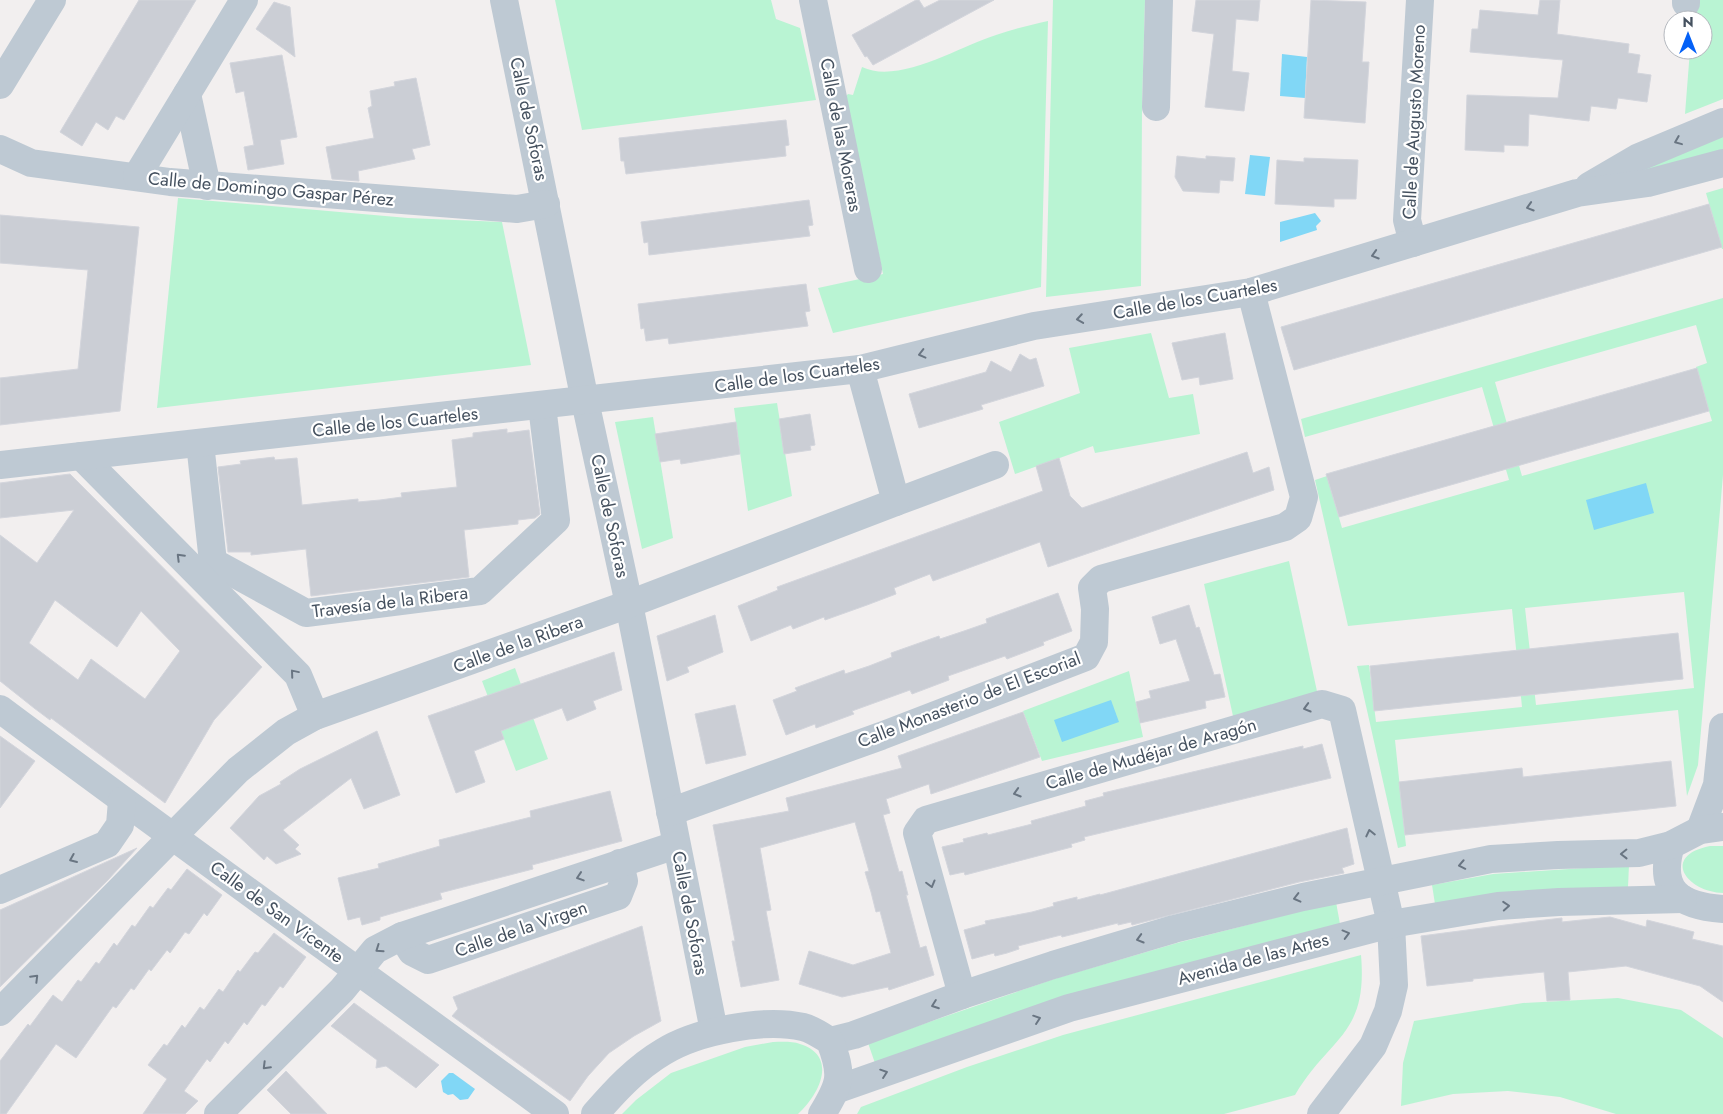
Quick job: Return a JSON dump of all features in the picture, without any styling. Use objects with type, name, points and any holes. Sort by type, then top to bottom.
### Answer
[{"type":"street","points":[[0,85],[52,0]]},
{"type":"street","points":[[137,176],[244,0]]},
{"type":"street","name":"Calle de Soforas","points":[[504,0],[585,401],[629,604],[714,1031]]},
{"type":"street","name":"Calle de las Moreras","points":[[813,0],[868,269]]},
{"type":"street","points":[[1156,107],[1159,0]]},
{"type":"street","name":"Calle de Augusto Moreno","points":[[1413,243],[1407,220],[1420,0]]},
{"type":"street","points":[[187,94],[207,186]]},
{"type":"street","name":"Calle de los Cuarteles","points":[[1577,193],[1637,158],[1723,122]]},
{"type":"street","name":"Calle de Domingo Gaspar Pérez","points":[[0,149],[31,163],[207,186],[517,209],[546,204]]},
{"type":"street","name":"Calle de los Cuarteles","points":[[0,465],[860,369],[1034,326],[1251,292],[1577,193],[1648,183],[1723,163]]},
{"type":"street","name":"Calle Monasterio de El Escorial","points":[[670,812],[881,736],[1086,657],[1094,642],[1095,609],[1092,588],[1101,579],[1285,527],[1298,518],[1304,497],[1251,292]]},
{"type":"street","points":[[860,369],[896,502]]},
{"type":"street","name":"Travesía de la Ribera","points":[[200,443],[213,562],[306,613],[480,591],[556,520],[542,406]]},
{"type":"street","points":[[81,456],[298,675],[315,716]]},
{"type":"street","name":"Calle de la Ribera","points":[[0,1012],[238,770],[286,732],[315,716],[629,604],[995,465]]},
{"type":"street","name":"Calle de Mudéjar de Aragón","points":[[962,995],[917,833],[926,820],[1322,704],[1342,710],[1379,881],[1391,924],[1394,985],[1388,1011],[1373,1046],[1322,1113]]},
{"type":"street","name":"Calle de San Vicente","points":[[0,709],[122,801],[173,836],[555,1114]]},
{"type":"street","points":[[830,1041],[854,1035],[962,995],[1053,965],[1174,929],[1303,897],[1491,859],[1639,853],[1671,845],[1711,828],[1723,726]]},
{"type":"street","points":[[0,890],[108,844],[120,825],[122,801]]},
{"type":"street","points":[[108,844],[124,853],[131,868],[128,883]]},
{"type":"street","name":"Calle de la Virgen","points":[[218,1114],[358,970],[375,950],[402,936],[676,845]]},
{"type":"street","points":[[1671,845],[1667,861],[1667,874],[1671,888],[1683,899],[1699,907],[1723,909]]},
{"type":"street","name":"Avenida de las Artes","points":[[838,1088],[1069,1008],[1391,924],[1498,906],[1559,902],[1683,899]]},
{"type":"street","points":[[595,1114],[618,1086],[663,1052],[714,1031],[762,1023],[804,1027],[830,1041],[839,1063],[838,1088],[822,1114]]},
{"type":"green space","points":[[555,0],[771,0],[776,19],[800,28],[816,100],[582,130]]},
{"type":"green space","points":[[1053,0],[1145,0],[1142,106],[1141,286],[1046,297]]},
{"type":"green space","points":[[1695,0],[1723,0],[1723,99],[1685,114],[1689,60],[1713,60],[1713,10],[1694,10]]},
{"type":"green space","points":[[1048,21],[1041,287],[833,333],[818,288],[883,274],[845,97],[848,94],[853,95],[862,67],[877,71],[911,68],[981,40]]},
{"type":"green space","points":[[1723,133],[1723,154],[1646,176],[1643,165]]},
{"type":"green space","points":[[1723,188],[1723,249],[1722,249],[1706,193]]},
{"type":"green space","points":[[178,198],[408,218],[502,222],[531,365],[157,408]]},
{"type":"green space","points":[[1723,298],[1723,475],[1698,765],[1687,796],[1678,710],[1395,740],[1406,846],[1398,848],[1357,666],[1369,665],[1376,722],[1522,707],[1512,609],[1348,626],[1315,480],[1327,476],[1342,528],[1509,480],[1482,387],[1305,437],[1301,419]],"holes":[[[1696,325],[1707,363],[1696,367],[1712,421],[1522,476],[1495,382]],[[1684,592],[1694,688],[1536,705],[1525,608]]]},
{"type":"green space","points":[[1151,333],[1169,398],[1193,394],[1200,434],[1095,453],[1093,446],[1015,474],[999,422],[1080,393],[1069,348]]},
{"type":"green space","points":[[777,403],[792,496],[748,511],[734,408]]},
{"type":"green space","points":[[653,417],[673,538],[642,549],[615,422]]},
{"type":"green space","points":[[1289,561],[1318,696],[1233,716],[1204,584]]},
{"type":"green space","points":[[515,668],[548,759],[516,771],[482,681]]},
{"type":"green space","points":[[1129,671],[1143,737],[1042,761],[1023,711]]},
{"type":"green space","points":[[1710,846],[1723,846],[1723,893],[1699,887],[1684,873],[1683,865],[1686,857],[1695,851]]},
{"type":"green space","points":[[1629,865],[1628,887],[1435,904],[1432,885],[1493,874]]},
{"type":"green space","points":[[1336,902],[1340,924],[876,1066],[868,1043],[1057,978],[1177,943]]},
{"type":"green space","points":[[1361,955],[1362,982],[1359,1003],[1352,1019],[1344,1033],[1308,1075],[1295,1095],[1224,1114],[857,1114],[861,1107],[967,1067],[1063,1035]]},
{"type":"green space","points":[[1618,998],[1681,1010],[1723,1038],[1723,1114],[1616,1114],[1560,1097],[1508,1091],[1453,1094],[1401,1106],[1403,1063],[1414,1021],[1523,1003]]},
{"type":"green space","points":[[773,1042],[800,1044],[812,1050],[819,1057],[822,1066],[822,1076],[818,1087],[813,1097],[798,1114],[622,1114],[636,1100],[671,1073],[745,1047]]},
{"type":"water","points":[[1282,54],[1307,57],[1305,98],[1280,96]]},
{"type":"water","points":[[1250,155],[1270,157],[1265,196],[1245,194]]},
{"type":"water","points":[[1315,213],[1321,221],[1316,226],[1317,230],[1280,242],[1280,222]]},
{"type":"water","points":[[1646,483],[1654,513],[1594,530],[1586,500]]},
{"type":"water","points":[[1111,700],[1119,722],[1062,742],[1054,720]]},
{"type":"water","points":[[449,1073],[453,1073],[475,1089],[468,1099],[460,1100],[453,1094],[448,1095],[443,1092],[441,1081]]},
{"type":"building","points":[[139,0],[196,0],[124,120],[116,116],[108,130],[96,122],[82,146],[60,132]]},
{"type":"building","points":[[919,0],[924,8],[940,0],[994,0],[873,65],[867,56],[865,57],[852,35]]},
{"type":"building","points":[[1196,0],[1260,0],[1258,21],[1236,19],[1232,71],[1249,73],[1244,111],[1205,107],[1214,34],[1192,31]]},
{"type":"building","points":[[1311,0],[1366,2],[1362,62],[1369,62],[1365,123],[1304,118]]},
{"type":"building","points":[[1540,0],[1560,0],[1557,34],[1629,44],[1628,53],[1640,55],[1637,73],[1651,75],[1647,102],[1618,98],[1616,109],[1591,106],[1589,121],[1529,114],[1528,146],[1504,145],[1504,152],[1465,150],[1467,95],[1558,98],[1563,60],[1470,52],[1472,29],[1478,29],[1480,10],[1538,15]]},
{"type":"building","points":[[274,2],[290,7],[295,57],[256,29]]},
{"type":"building","points":[[282,55],[297,137],[280,140],[284,164],[248,170],[244,147],[254,145],[244,91],[236,93],[230,63]]},
{"type":"building","points":[[416,78],[430,145],[412,149],[415,159],[358,171],[359,181],[332,179],[326,147],[374,138],[368,108],[372,106],[370,91],[395,86],[394,82]]},
{"type":"building","points":[[786,120],[789,145],[785,146],[786,156],[626,174],[624,161],[621,161],[619,138]]},
{"type":"building","points":[[1177,156],[1206,159],[1206,156],[1235,158],[1233,181],[1220,180],[1219,193],[1183,191],[1175,177]]},
{"type":"building","points":[[1304,158],[1358,160],[1356,199],[1334,199],[1334,207],[1275,204],[1277,160],[1304,162]]},
{"type":"building","points":[[809,200],[813,225],[808,226],[810,236],[649,255],[648,242],[644,243],[641,222]]},
{"type":"building","points":[[1709,204],[1722,247],[1294,370],[1281,327]]},
{"type":"building","points":[[0,215],[139,227],[120,411],[0,425],[0,378],[78,369],[88,270],[0,263]]},
{"type":"building","points":[[806,284],[810,311],[805,312],[808,326],[669,344],[668,338],[646,341],[644,328],[641,329],[638,304]]},
{"type":"building","points":[[1225,333],[1233,379],[1200,385],[1199,377],[1182,380],[1172,343]]},
{"type":"building","points":[[1020,354],[1030,360],[1036,358],[1044,386],[981,405],[983,409],[919,428],[909,394],[986,372],[991,361],[1011,372]]},
{"type":"building","points":[[1697,368],[1709,411],[1339,517],[1326,474]]},
{"type":"building","points":[[810,414],[815,445],[810,446],[811,450],[784,454],[779,419]]},
{"type":"building","points":[[736,422],[740,454],[681,464],[680,459],[660,462],[655,434]]},
{"type":"building","points":[[507,429],[507,433],[529,430],[540,514],[535,518],[518,520],[518,524],[464,530],[469,577],[311,596],[306,549],[251,555],[251,552],[228,552],[218,467],[241,464],[240,461],[274,457],[275,460],[297,458],[302,505],[358,499],[358,502],[380,500],[402,497],[401,493],[457,487],[452,440],[473,437],[473,433]]},
{"type":"building","points":[[1247,452],[1253,473],[1269,467],[1274,490],[1048,567],[1040,542],[933,581],[930,574],[894,588],[896,594],[867,605],[825,620],[824,617],[793,629],[791,625],[751,641],[738,606],[778,590],[777,587],[1043,491],[1036,466],[1059,458],[1070,496],[1082,508]]},
{"type":"building","points":[[70,474],[262,667],[214,720],[165,803],[51,718],[50,720],[0,681],[0,535],[37,563],[74,510],[0,518],[0,483]],"holes":[[[55,600],[117,647],[141,611],[180,651],[145,699],[91,659],[78,680],[29,643]]]},
{"type":"building","points":[[1058,593],[1072,631],[1043,642],[1044,645],[1007,659],[1005,656],[948,676],[949,680],[912,694],[910,690],[852,711],[854,714],[816,728],[815,724],[786,735],[773,700],[797,691],[795,688],[844,670],[845,674],[869,666],[892,657],[891,653],[939,636],[940,639],[987,623],[986,619]]},
{"type":"building","points":[[1189,605],[1196,628],[1199,627],[1214,675],[1220,674],[1225,697],[1205,701],[1206,708],[1140,723],[1136,702],[1151,698],[1149,691],[1190,681],[1176,639],[1160,644],[1152,617]]},
{"type":"building","points":[[715,615],[723,652],[687,667],[689,672],[667,681],[657,636]]},
{"type":"building","points":[[1678,633],[1683,679],[1374,711],[1370,666]]},
{"type":"building","points":[[614,652],[622,690],[593,701],[596,709],[567,721],[562,708],[501,731],[504,739],[474,751],[485,782],[456,793],[428,716]]},
{"type":"building","points":[[735,705],[746,755],[706,764],[695,714]]},
{"type":"building","points":[[1023,712],[1040,757],[931,794],[929,784],[886,799],[890,813],[883,815],[899,872],[902,871],[908,895],[906,895],[920,948],[926,946],[934,975],[889,990],[888,987],[842,997],[799,984],[809,951],[853,965],[891,953],[880,911],[876,912],[865,872],[869,871],[855,822],[760,848],[771,910],[766,911],[779,980],[741,987],[732,941],[735,941],[713,825],[789,811],[786,798],[902,768],[898,756]]},
{"type":"building","points":[[377,731],[400,795],[364,809],[351,778],[283,830],[299,845],[295,849],[301,854],[276,864],[267,856],[264,860],[230,828],[259,796],[281,784],[280,782],[300,769]]},
{"type":"building","points":[[0,736],[35,761],[0,808]]},
{"type":"building","points":[[1322,744],[1331,778],[1084,837],[1085,840],[1071,844],[1072,847],[965,875],[964,872],[950,875],[942,847],[964,842],[963,839],[1032,824],[1031,821],[1086,806],[1085,801],[1104,796],[1103,793],[1303,746],[1303,749]]},
{"type":"building","points":[[1671,761],[1676,806],[1405,835],[1399,782],[1522,768],[1523,777]]},
{"type":"building","points":[[610,791],[622,841],[532,865],[533,869],[440,893],[442,899],[380,917],[380,920],[362,925],[360,917],[348,920],[338,878],[379,868],[378,864],[440,846],[439,840],[531,817],[530,811]]},
{"type":"building","points":[[1347,828],[1354,864],[1342,868],[1344,873],[1299,882],[1132,925],[1131,922],[1118,925],[1118,923],[1062,937],[1061,935],[1018,946],[1019,949],[1007,953],[995,956],[994,953],[972,959],[964,930],[986,924],[985,921],[1032,912],[1054,906],[1053,903],[1077,897],[1077,900],[1100,895]]},
{"type":"building","points":[[137,848],[108,880],[0,987],[0,910]]},
{"type":"building","points":[[187,869],[222,895],[207,916],[204,913],[189,934],[185,932],[170,953],[167,950],[151,971],[149,969],[134,990],[131,988],[116,1008],[113,1006],[76,1058],[56,1044],[6,1114],[0,1114],[0,1061],[28,1024],[30,1026],[53,995],[62,1002],[78,980],[81,982],[96,962],[99,964],[114,943],[117,946],[132,925],[135,927],[150,906],[153,908],[168,888],[171,890]]},
{"type":"building","points":[[1610,917],[1646,927],[1647,920],[1671,926],[1694,932],[1692,939],[1723,946],[1723,1002],[1700,986],[1626,966],[1568,972],[1570,1000],[1547,1001],[1544,972],[1427,986],[1421,936],[1562,918],[1562,922]]},
{"type":"building","points":[[642,926],[661,1021],[609,1053],[588,1076],[570,1101],[452,1016],[458,1009],[453,997]]},
{"type":"building","points":[[274,933],[306,957],[283,988],[280,986],[265,1006],[262,1004],[247,1025],[244,1022],[228,1044],[225,1041],[210,1062],[207,1059],[184,1091],[198,1101],[185,1114],[143,1114],[167,1079],[148,1065],[164,1044],[167,1046],[182,1025],[185,1028],[200,1007],[204,1010],[219,989],[223,992],[238,970],[240,972],[255,952],[258,953]]},
{"type":"building","points":[[354,1003],[439,1065],[416,1088],[386,1066],[376,1068],[377,1060],[331,1026]]},
{"type":"building","points":[[286,1071],[327,1114],[291,1114],[267,1090]]}]
